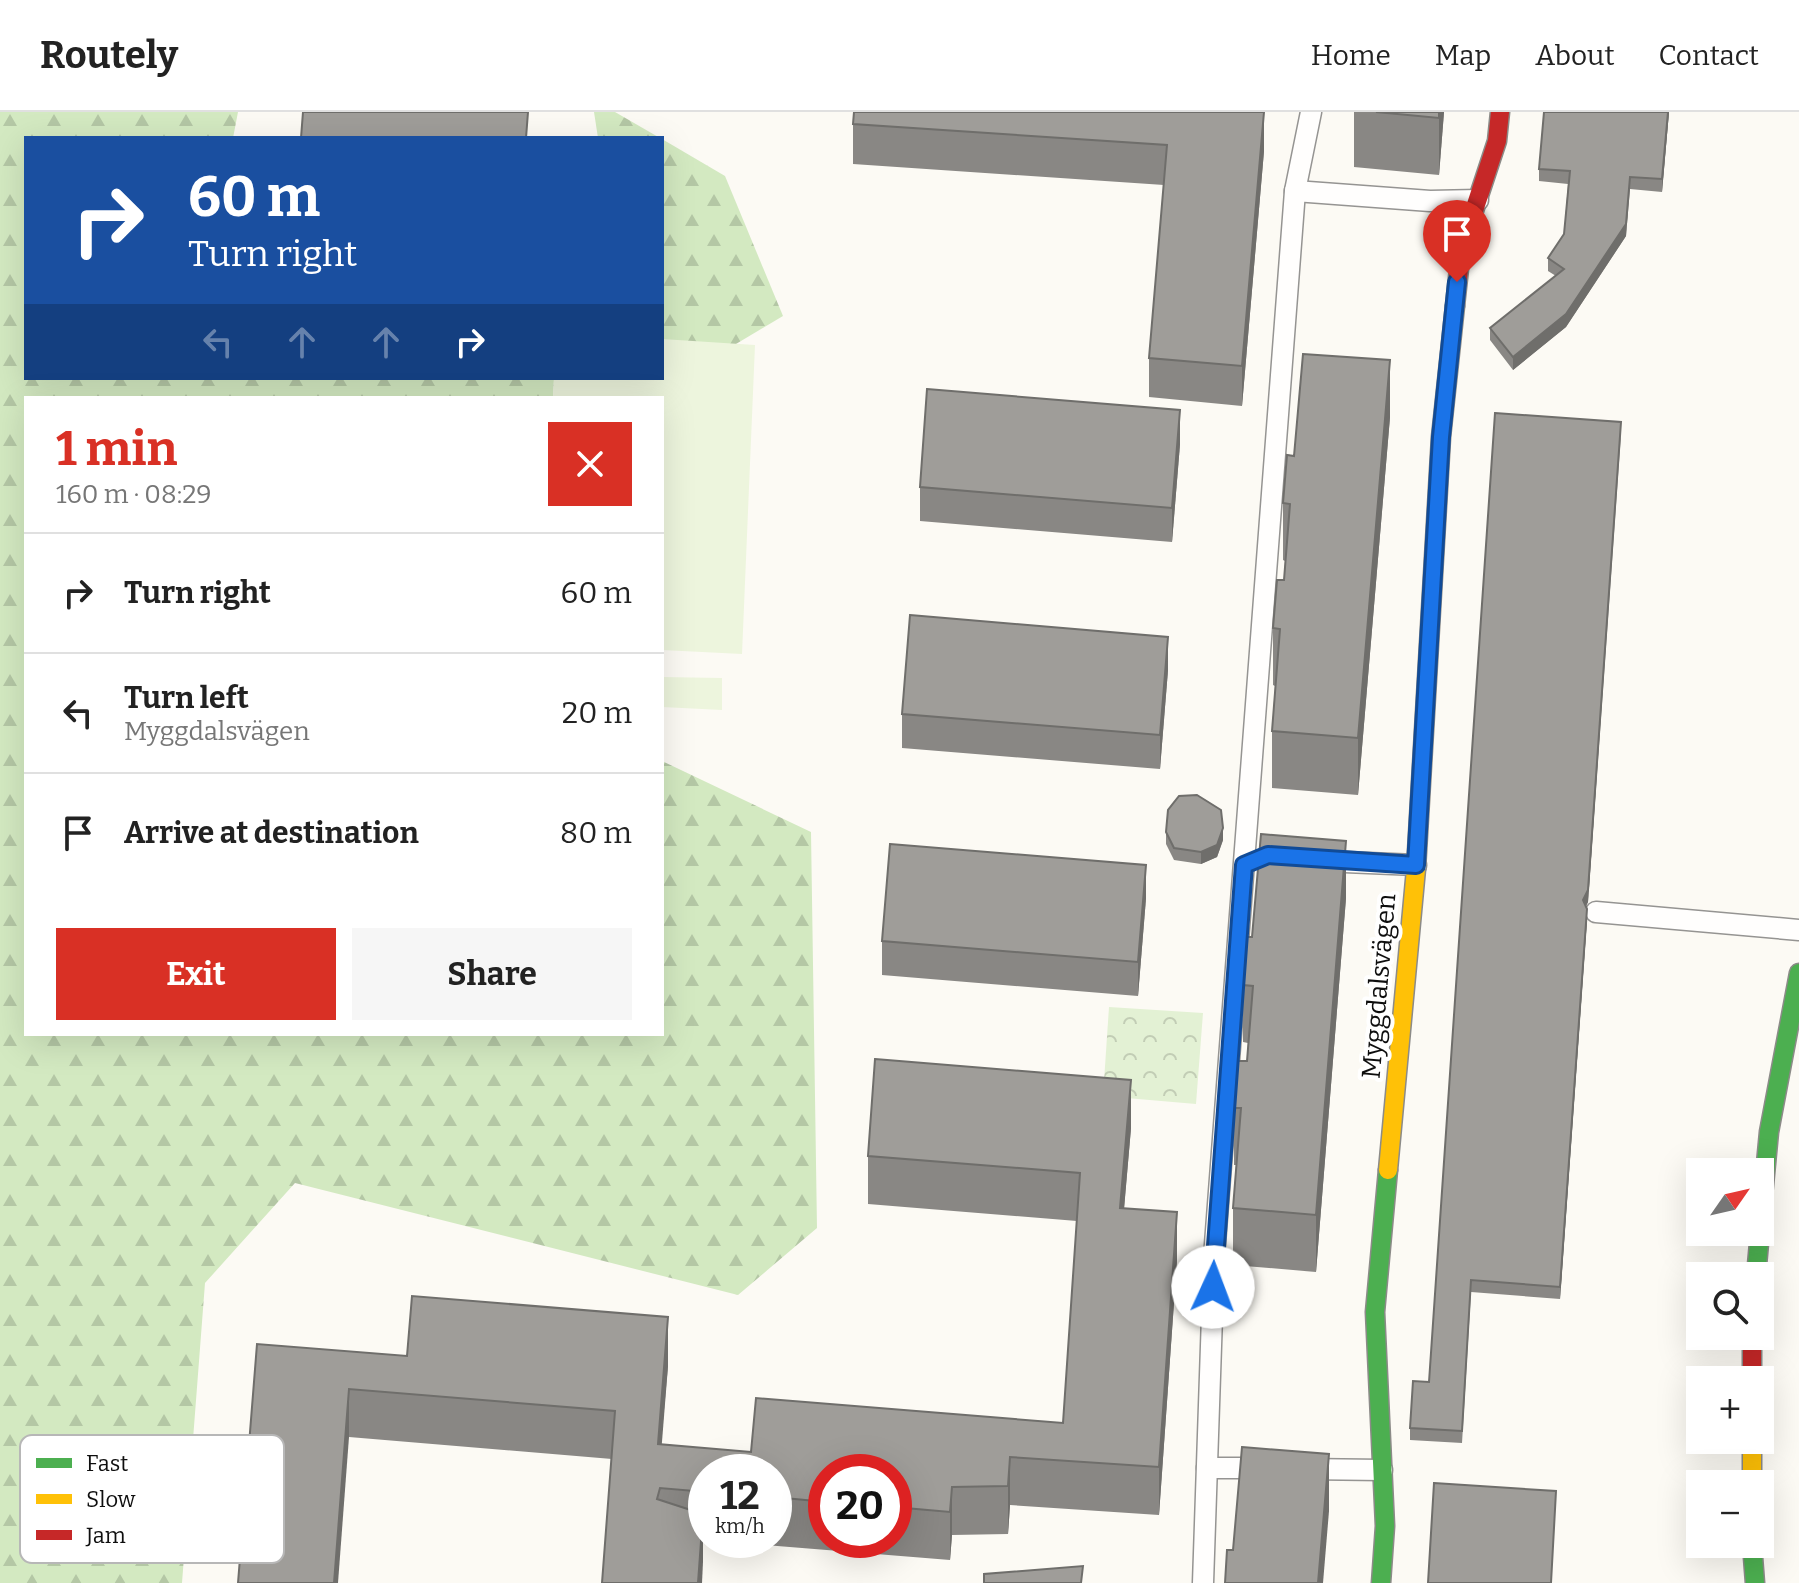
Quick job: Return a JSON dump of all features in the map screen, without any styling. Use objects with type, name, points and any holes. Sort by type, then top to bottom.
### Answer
[{"type":"street","name":"Myggdalsvägen","points":[[1381,1583],[1385,1526],[1375,1312],[1416,865],[1441,437],[1461,250],[1497,141],[1500,112]]},
{"type":"street","points":[[1767,1158],[1799,973]]},
{"type":"street","points":[[1753,1558],[1755,1583]]},
{"type":"lane","points":[[1203,1583],[1214,1257],[1295,191],[1311,112]]},
{"type":"lane","points":[[1295,191],[1430,201],[1478,200]]},
{"type":"lane","points":[[1244,865],[1268,855]]},
{"type":"lane","points":[[1294,858],[1416,865]]},
{"type":"lane","points":[[1596,912],[1799,930]]},
{"type":"lane","points":[[1207,1468],[1382,1470]]},
{"type":"green space","points":[[0,112],[238,112],[233,136],[24,136],[24,380],[554,380],[553,396],[24,396],[24,1036],[664,1036],[664,762],[811,832],[817,1228],[738,1295],[295,1183],[205,1283],[193,1435],[20,1435],[20,1563],[184,1563],[182,1583],[0,1583]]},
{"type":"green space","points":[[594,112],[615,112],[657,136],[598,136]]},
{"type":"green space","points":[[664,140],[725,176],[783,316],[679,378],[664,373]]},
{"type":"green space","points":[[664,339],[755,345],[742,654],[664,650],[664,396],[553,396],[554,380],[664,380]]},
{"type":"green space","points":[[664,677],[722,678],[722,710],[664,707]]},
{"type":"green space","points":[[1109,1007],[1203,1013],[1196,1104],[1103,1096]]},
{"type":"building","points":[[303,112],[528,112],[526,136],[301,136]]},
{"type":"building","points":[[854,112],[1264,112],[1242,366],[1149,358],[1167,145],[853,124]]},
{"type":"building","points":[[1376,112],[1439,112],[1439,118]]},
{"type":"building","points":[[1544,112],[1668,112],[1662,179],[1630,177],[1626,224],[1566,314],[1513,357],[1490,328],[1564,269],[1548,258],[1564,234],[1570,171],[1539,169]]},
{"type":"building","points":[[1303,354],[1390,360],[1358,738],[1272,731],[1280,629],[1273,628],[1277,580],[1284,580],[1290,504],[1283,503],[1287,455],[1294,456]]},
{"type":"building","points":[[927,389],[1180,410],[1172,508],[920,487]]},
{"type":"building","points":[[1495,413],[1621,422],[1588,890],[1583,900],[1587,909],[1560,1287],[1471,1280],[1462,1431],[1410,1428],[1413,1381],[1429,1382]]},
{"type":"building","points":[[910,615],[1168,637],[1160,735],[902,714]]},
{"type":"building","points":[[1197,795],[1221,810],[1223,828],[1217,845],[1201,852],[1174,848],[1166,832],[1168,810],[1179,796]]},
{"type":"building","points":[[1261,834],[1346,841],[1316,1215],[1233,1208],[1241,1108],[1234,1108],[1238,1061],[1247,1061],[1253,986],[1243,985],[1247,937],[1252,937]]},
{"type":"building","points":[[890,844],[1146,865],[1138,962],[882,941]]},
{"type":"building","points":[[875,1059],[1131,1080],[1120,1208],[1177,1212],[1159,1467],[1010,1457],[1008,1486],[952,1487],[950,1512],[912,1509],[912,1454],[808,1454],[808,1500],[792,1499],[792,1454],[688,1454],[688,1490],[660,1488],[657,1499],[688,1509],[688,1558],[700,1558],[698,1583],[602,1583],[615,1411],[349,1389],[334,1583],[238,1583],[240,1563],[284,1563],[284,1435],[250,1435],[257,1344],[407,1356],[412,1296],[668,1317],[658,1444],[751,1452],[756,1398],[1063,1423],[1080,1173],[868,1156]]},
{"type":"building","points":[[1242,1447],[1329,1454],[1318,1583],[1225,1583],[1227,1550],[1233,1550]]},
{"type":"building","points":[[1434,1483],[1556,1491],[1551,1583],[1428,1583]]},
{"type":"building","points":[[1083,1566],[1081,1583],[984,1583],[984,1574]]},
{"type":"traffic: fast","points":[[1416,869],[1441,437],[1455,306]]},
{"type":"traffic: fast","points":[[1767,1158],[1799,973]]},
{"type":"traffic: fast","points":[[1381,1583],[1385,1526],[1375,1312],[1388,1170]]},
{"type":"traffic: fast","points":[[1757,1262],[1759,1246]]},
{"type":"traffic: fast","points":[[1753,1558],[1755,1583]]},
{"type":"traffic: slow","points":[[1388,1170],[1416,869]]},
{"type":"traffic: slow","points":[[1752,1454],[1752,1470]]},
{"type":"traffic: jam","points":[[1455,306],[1461,250],[1497,141],[1500,112]]},
{"type":"traffic: jam","points":[[1752,1350],[1752,1366]]},
{"type":"route","points":[[1213,1287],[1244,865],[1268,855],[1334,862],[1416,865],[1441,437],[1457,282]]}]
